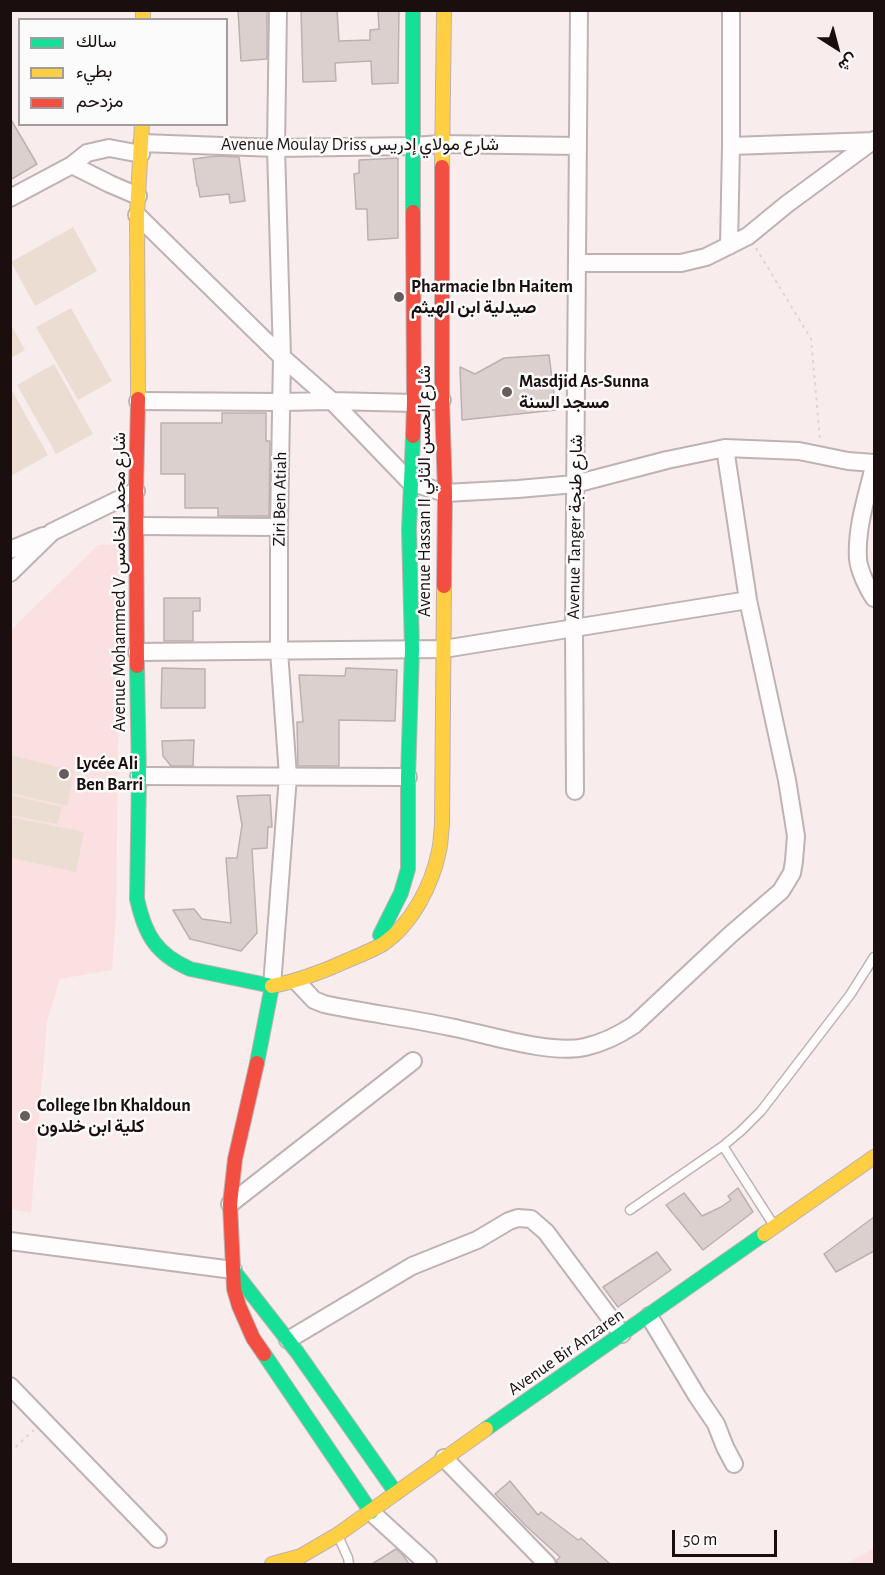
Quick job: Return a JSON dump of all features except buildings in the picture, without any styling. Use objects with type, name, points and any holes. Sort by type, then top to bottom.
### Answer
[{"type":"street","name":"Ziri Ben Atiah","points":[[272,986],[288,776],[279,651],[282,357],[276,148],[278,10]]},
{"type":"street","name":"Avenue Hassan II شارع الحسن الثاني","points":[[374,948],[401,893],[408,869],[412,649],[409,529],[414,403],[413,10]]},
{"type":"street","name":"Avenue Hassan II شارع الحسن الثاني","points":[[272,986],[297,982],[330,969],[389,939],[411,915],[426,890],[438,855],[442,824],[444,649],[442,144],[444,10]]},
{"type":"street","name":"Avenue Tanger شارع طنجة","points":[[575,791],[574,628],[579,10]]},
{"type":"street","points":[[729,246],[731,10]]},
{"type":"street","name":"Avenue Mohammed V شارع محمد الخامس","points":[[142,126],[137,215],[136,491],[140,776],[137,899],[141,919],[153,943],[162,954],[190,969],[272,986]]},
{"type":"street","points":[[731,146],[874,141]]},
{"type":"street","points":[[577,263],[681,263],[706,257],[748,236],[787,204],[874,141]]},
{"type":"street","name":"Avenue Moulay Driss شارع مولاي إدريس","points":[[10,198],[72,165],[87,153],[109,148],[276,148],[442,144],[577,146]]},
{"type":"street","points":[[72,165],[138,196]]},
{"type":"street","points":[[137,215],[282,357],[332,401],[410,482],[445,493],[576,484],[667,460],[725,448],[785,450],[874,464],[861,519],[858,561],[874,598]]},
{"type":"street","points":[[138,401],[414,403],[442,400]]},
{"type":"street","points":[[297,982],[314,1000],[324,1004],[448,1026],[531,1045],[583,1048],[619,1035],[634,1025],[730,935],[781,891],[792,873],[796,836],[787,780],[748,600],[725,448]]},
{"type":"street","points":[[10,550],[136,491]]},
{"type":"street","points":[[137,526],[279,527]]},
{"type":"street","points":[[10,573],[52,532]]},
{"type":"street","points":[[137,652],[444,649],[748,600]]},
{"type":"street","points":[[140,776],[408,777]]},
{"type":"street","points":[[272,986],[235,1159],[230,1204],[236,1297],[253,1338],[371,1512],[428,1564]]},
{"type":"street","points":[[230,1204],[414,1061]]},
{"type":"street","name":"Avenue Bir Anzaren","points":[[272,1564],[301,1556],[337,1535],[874,1158]]},
{"type":"street","points":[[288,1340],[412,1266],[477,1240],[518,1218],[531,1219],[546,1232],[622,1334]]},
{"type":"street","points":[[10,1241],[210,1268],[233,1269],[342,1414],[396,1493]]},
{"type":"street","points":[[649,1316],[716,1424],[724,1447],[734,1464]]},
{"type":"street","points":[[10,1386],[158,1539]]},
{"type":"street","points":[[444,1458],[547,1564]]},
{"type":"lane","points":[[630,1210],[723,1146],[761,1111],[850,995],[874,957]]},
{"type":"lane","points":[[723,1146],[775,1228]]},
{"type":"lane","points":[[337,1535],[349,1564]]},
{"type":"path","points":[[748,236],[811,339],[821,455]]},
{"type":"path","points":[[10,1452],[45,1420]]},
{"type":"shaded area","points":[[73,227],[97,271],[35,306],[11,262]]},
{"type":"shaded area","points":[[71,308],[112,381],[78,400],[36,327]]},
{"type":"shaded area","points":[[10,323],[25,350],[11,358],[10,358]]},
{"type":"shaded area","points":[[54,364],[93,434],[56,454],[17,385]]},
{"type":"shaded area","points":[[10,387],[48,455],[11,476],[10,476]]},
{"type":"shaded area","name":"Lycée Ali Ben Barri","points":[[125,544],[120,565],[116,919],[112,970],[60,979],[47,1022],[31,1213],[11,1209],[11,630],[98,545]]},
{"type":"shaded area","points":[[11,755],[74,771],[67,806],[11,793]]},
{"type":"shaded area","points":[[11,795],[62,807],[57,824],[11,815]]},
{"type":"shaded area","points":[[10,817],[84,832],[76,872],[11,858]]},
{"type":"shaded area","points":[[874,1548],[874,1564],[846,1564]]},
{"type":"traffic: fast","points":[[413,10],[413,212]]},
{"type":"traffic: fast","points":[[380,935],[401,893],[408,869],[412,649],[409,529],[413,436]]},
{"type":"traffic: fast","points":[[137,666],[139,776],[137,899],[140,912],[154,942],[160,950],[178,963],[190,969],[272,986],[257,1063]]},
{"type":"traffic: fast","points":[[486,1429],[764,1234]]},
{"type":"traffic: fast","points":[[233,1270],[297,1352],[396,1493]]},
{"type":"traffic: fast","points":[[264,1354],[371,1512]]},
{"type":"traffic: slow","points":[[143,10],[143,18]]},
{"type":"traffic: slow","points":[[442,167],[444,10]]},
{"type":"traffic: slow","points":[[138,399],[137,215],[142,126]]},
{"type":"traffic: slow","points":[[272,986],[319,972],[383,944],[412,915],[426,890],[436,864],[442,824],[444,586]]},
{"type":"traffic: slow","points":[[764,1234],[874,1157]]},
{"type":"traffic: slow","points":[[272,1564],[301,1556],[337,1535],[486,1429]]},
{"type":"traffic: jam","points":[[442,167],[444,586]]},
{"type":"traffic: jam","points":[[413,212],[413,436]]},
{"type":"traffic: jam","points":[[137,666],[138,399]]},
{"type":"traffic: jam","points":[[257,1063],[235,1159],[230,1204],[234,1289],[253,1338],[264,1354]]},
{"type":"place","name":"Pharmacie Ibn Haitem صيدلية ابن الهيثم","points":[[399,297]]},
{"type":"place","name":"Masdjid As-Sunna مسجد السنة","points":[[507,392]]},
{"type":"place","name":"Lycée Ali Ben Barri","points":[[64,774]]},
{"type":"place","name":"College Ibn Khaldoun كلية ابن خلدون","points":[[25,1116]]}]
